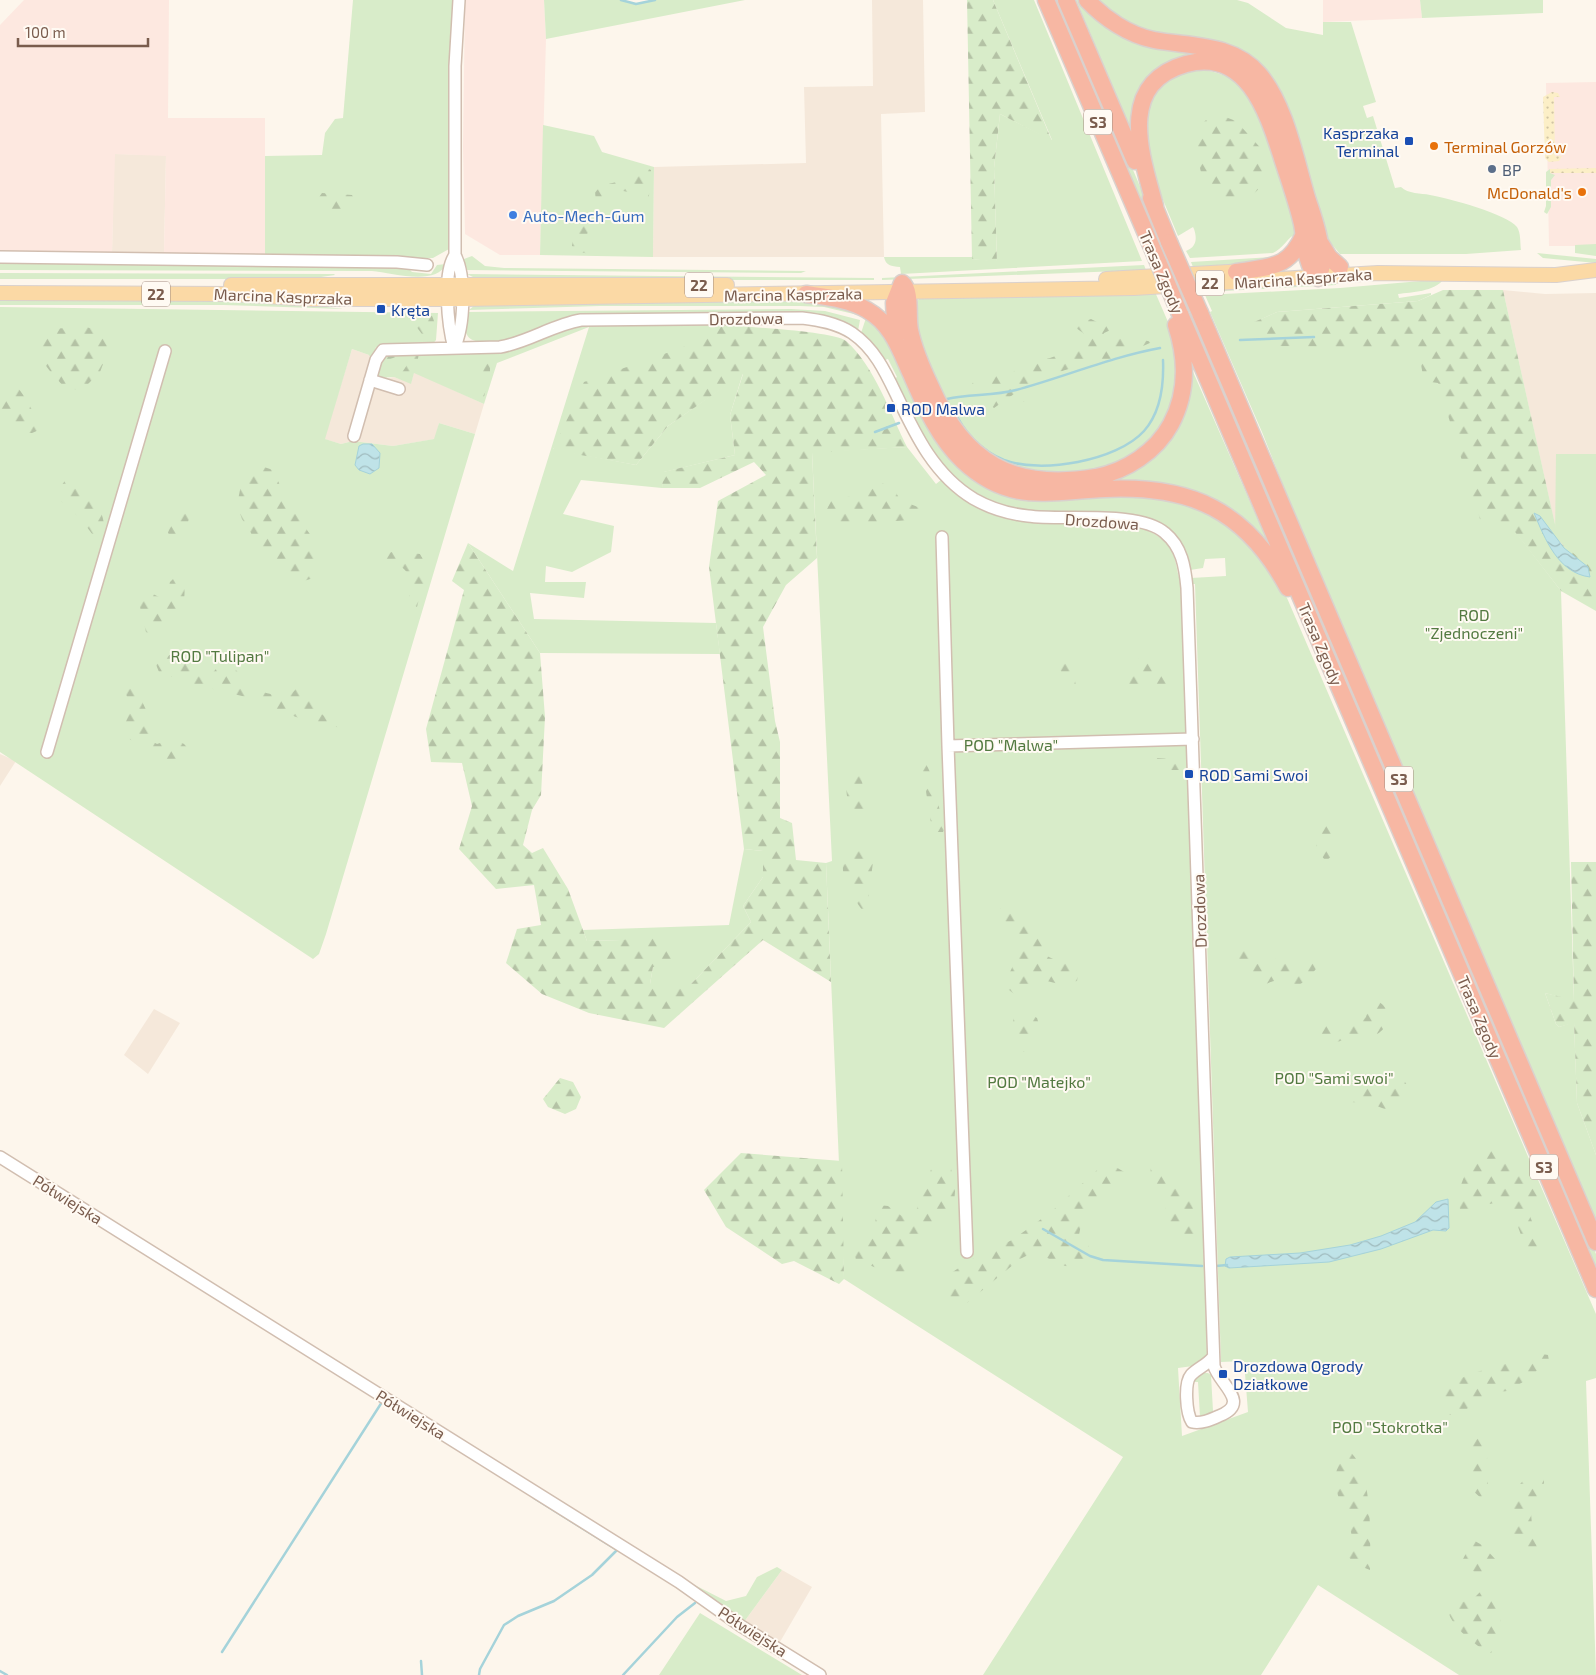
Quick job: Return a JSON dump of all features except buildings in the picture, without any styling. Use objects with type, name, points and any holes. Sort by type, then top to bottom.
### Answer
[{"type":"highway","name":"Trasa Zgody","points":[[1046,0],[1159,264],[1176,314],[1332,671],[1596,1289]]},
{"type":"highway","name":"Trasa Zgody","points":[[1066,0],[1596,1242]]},
{"type":"highway","points":[[1087,0],[1116,24],[1130,32],[1154,40],[1211,47],[1245,61],[1260,74],[1277,103],[1310,234],[1317,271]]},
{"type":"highway","points":[[1155,206],[1139,147],[1138,119],[1141,105],[1156,81],[1174,69],[1201,62],[1215,64],[1235,72],[1248,82],[1261,100],[1273,128],[1310,234],[1340,267]]},
{"type":"highway","points":[[1236,272],[1282,262],[1294,254],[1310,234]]},
{"type":"highway","points":[[902,289],[908,323],[918,359],[952,428],[976,455],[992,466],[1012,475],[1043,480],[1080,479],[1115,472],[1138,460],[1159,442],[1180,404],[1184,382],[1184,359],[1176,314]]},
{"type":"highway","points":[[896,340],[893,314],[902,289]]},
{"type":"highway","points":[[806,294],[832,297],[860,306],[880,319],[896,340],[927,410],[943,438],[964,461],[994,482],[1012,490],[1038,494],[1104,489],[1166,490],[1211,505],[1227,516],[1253,539],[1279,573],[1332,671]]},
{"type":"main road","name":"Marcina Kasprzaka","points":[[0,293],[234,294],[312,298],[455,292],[1134,288],[1317,271],[1340,267],[1392,266],[1596,270]]},
{"type":"main road","name":"Marcina Kasprzaka","points":[[0,284],[455,292],[806,294],[1236,272],[1317,271],[1556,275],[1596,270]]},
{"type":"street","points":[[354,436],[376,360],[384,350],[454,348],[455,292],[459,264],[455,255],[455,66],[459,0]]},
{"type":"street","name":"Marcina Kasprzaka","points":[[0,257],[398,262],[427,265]]},
{"type":"street","name":"Drozdowa","points":[[454,348],[509,346],[555,326],[581,320],[797,317],[821,320],[845,329],[866,345],[879,360],[917,436],[937,468],[954,485],[974,498],[1002,511],[1029,516],[1136,521],[1157,528],[1171,539],[1181,556],[1187,588],[1213,1357],[1216,1372],[1232,1393],[1232,1406],[1228,1412],[1203,1422],[1192,1422],[1189,1417],[1187,1382],[1194,1373],[1213,1357]]},
{"type":"street","points":[[47,752],[165,351]]},
{"type":"street","points":[[370,380],[399,389]]},
{"type":"street","points":[[942,537],[966,1252]]},
{"type":"street","points":[[948,746],[1192,739]]},
{"type":"street","name":"Półwiejska","points":[[0,1157],[679,1582],[741,1626],[820,1675]]},
{"type":"shaded area","points":[[24,0],[169,0],[168,118],[265,118],[265,258],[164,253],[166,156],[115,154],[112,253],[0,252],[0,25]]},
{"type":"shaded area","points":[[465,0],[544,0],[546,39],[540,255],[500,255],[465,234],[463,147]]},
{"type":"shaded area","points":[[872,0],[923,0],[925,112],[881,114],[884,257],[653,257],[654,167],[806,163],[804,87],[873,86]]},
{"type":"shaded area","points":[[1323,0],[1420,0],[1422,18],[1323,22]]},
{"type":"shaded area","points":[[1596,82],[1596,246],[1549,246],[1546,83]]},
{"type":"shaded area","points":[[114,154],[166,155],[164,253],[112,253]]},
{"type":"shaded area","points":[[1503,290],[1545,294],[1596,293],[1596,570],[1559,543]]},
{"type":"shaded area","points":[[376,347],[423,347],[385,379],[394,377],[411,383],[414,372],[484,404],[475,434],[439,423],[435,439],[393,446],[353,441],[341,444],[324,439],[352,349],[369,355]]},
{"type":"shaded area","points":[[0,754],[16,761],[0,786]]},
{"type":"shaded area","points":[[154,1009],[180,1023],[148,1074],[124,1055]]},
{"type":"shaded area","points":[[782,1570],[812,1587],[777,1647],[741,1626]]},
{"type":"green space","points":[[353,0],[456,0],[449,249],[433,258],[265,258],[265,156],[322,155],[325,133],[335,119],[343,118]]},
{"type":"green space","points":[[544,0],[621,0],[636,4],[655,0],[745,0],[546,39]]},
{"type":"green space","points":[[967,0],[993,0],[1052,141],[1000,114],[994,168],[997,262],[972,259]]},
{"type":"green space","points":[[993,0],[1034,0],[1142,261],[901,274],[900,267],[892,266],[886,262],[884,257],[972,257],[972,259],[997,261],[994,168],[1000,114],[1052,140]]},
{"type":"green space","points":[[1052,0],[1061,0],[1161,236],[1156,238]]},
{"type":"green space","points":[[1076,0],[1080,0],[1107,26],[1191,49],[1239,69],[1167,67],[1131,130]]},
{"type":"green space","points":[[1094,0],[1237,0],[1248,3],[1286,28],[1323,35],[1323,22],[1351,22],[1376,102],[1363,106],[1367,118],[1373,116],[1395,188],[1401,187],[1411,192],[1450,199],[1502,217],[1517,227],[1520,235],[1521,250],[1466,254],[1340,254],[1329,241],[1248,59],[1148,31],[1111,12]]},
{"type":"green space","points":[[1420,0],[1543,0],[1543,13],[1422,18]]},
{"type":"green space","points":[[1196,68],[1215,72],[1229,78],[1242,87],[1255,101],[1298,233],[1273,253],[1190,258],[1186,251],[1195,242],[1196,236],[1193,227],[1178,236],[1151,171],[1145,111],[1158,85]]},
{"type":"green space","points":[[1220,115],[1236,121],[1266,154],[1264,175],[1259,188],[1248,197],[1227,202],[1210,190],[1205,183],[1200,167],[1197,140],[1202,124],[1208,119]]},
{"type":"green space","points":[[543,125],[594,136],[602,152],[654,167],[653,257],[540,255]]},
{"type":"green space","points":[[644,167],[651,170],[648,208],[637,197],[621,191],[616,191],[607,196],[601,206],[596,202],[595,192],[607,185],[633,177]]},
{"type":"green space","points":[[1550,169],[1550,173],[1555,175],[1551,180],[1551,207],[1547,214],[1544,212],[1546,206],[1546,172]]},
{"type":"green space","points":[[322,193],[352,195],[356,203],[352,210],[346,214],[330,218],[321,212],[317,200]]},
{"type":"green space","points":[[585,213],[589,215],[591,225],[584,242],[596,249],[589,254],[576,251],[572,246],[573,237]]},
{"type":"green space","points":[[1297,240],[1272,262],[1193,267],[1191,262],[1273,257]]},
{"type":"green space","points":[[1596,244],[1596,256],[1575,253],[1575,245]]},
{"type":"green space","points":[[1537,253],[1596,259],[1596,263],[1543,258]]},
{"type":"green space","points":[[472,256],[485,266],[504,268],[806,271],[801,273],[464,270],[464,259]]},
{"type":"green space","points":[[0,260],[407,267],[412,272],[431,274],[437,265],[446,264],[441,271],[433,275],[413,276],[372,271],[0,270]]},
{"type":"green space","points":[[1144,265],[1146,270],[882,280],[882,278]]},
{"type":"green space","points":[[0,273],[335,275],[307,279],[0,279]]},
{"type":"green space","points":[[467,274],[874,278],[874,280],[479,280]]},
{"type":"green space","name":"ROD \"Zjednoczeni\"","points":[[1444,279],[1435,287],[1429,289],[1398,294],[1399,298],[1431,293],[1431,295],[1418,301],[1277,312],[1255,322],[1416,334],[1438,383],[1508,522],[1561,591],[1574,1001],[1545,993],[1556,1024],[1559,1027],[1574,1022],[1577,1103],[1596,1155],[1596,1220],[1294,513],[1262,432],[1210,312],[1212,311],[1205,295],[1340,288]]},
{"type":"green space","points":[[1337,280],[1336,285],[1204,292],[1202,286]]},
{"type":"green space","points":[[1443,290],[1503,290],[1559,542],[1596,571],[1596,611],[1561,591],[1508,523],[1480,519],[1438,383],[1424,381],[1418,348],[1264,346],[1254,322],[1277,312],[1418,301]]},
{"type":"green space","points":[[1155,292],[1175,338],[1178,386],[1163,426],[1147,445],[1106,469],[1048,475],[1002,467],[958,428],[921,347],[915,322],[916,302],[921,297]]},
{"type":"green space","points":[[129,298],[215,300],[344,309],[223,305],[0,305],[0,299]]},
{"type":"green space","points":[[567,301],[823,302],[860,312],[858,315],[824,307],[800,306],[600,306],[469,310],[475,305]]},
{"type":"green space","name":"ROD \"Tulipan\"","points":[[0,307],[438,313],[436,340],[431,346],[376,347],[372,360],[369,355],[352,349],[325,439],[341,444],[353,441],[393,446],[434,439],[439,423],[475,434],[326,934],[319,954],[313,959],[0,752]]},
{"type":"green space","points":[[791,309],[825,311],[860,320],[858,331],[828,316],[805,313],[582,316],[559,320],[514,338],[487,342],[479,342],[469,338],[465,325],[467,312]]},
{"type":"green space","points":[[424,314],[432,316],[435,327],[434,333],[428,342],[412,321],[413,317]]},
{"type":"green space","points":[[867,315],[877,322],[948,452],[1098,494],[1185,500],[1239,532],[1273,572],[1287,598],[1596,1314],[1596,1378],[1586,1381],[1596,1675],[1459,1675],[1318,1585],[1261,1675],[983,1675],[1123,1457],[844,1279],[826,863],[832,861],[812,452],[907,447],[936,484],[941,480],[969,502],[988,512],[1037,522],[1108,523],[1141,528],[1155,534],[1166,543],[1175,559],[1182,584],[1207,1355],[1193,1366],[1178,1368],[1182,1436],[1248,1412],[1244,1361],[1221,1362],[1195,584],[1191,584],[1191,578],[1226,576],[1225,558],[1205,559],[1203,568],[1190,570],[1184,549],[1174,533],[1159,522],[1149,518],[1138,515],[1056,514],[1031,511],[1006,506],[983,497],[961,483],[940,462],[924,441],[894,379],[897,377],[888,359],[885,360],[861,333]]},
{"type":"green space","points":[[898,317],[902,317],[912,358],[931,402],[957,441],[972,457],[997,474],[1007,478],[1038,484],[1059,485],[1096,480],[1120,473],[1140,464],[1156,451],[1169,435],[1179,416],[1186,392],[1190,365],[1273,554],[1232,513],[1207,498],[1179,488],[1142,483],[1044,487],[1014,484],[986,473],[959,450],[934,413],[922,390],[903,342]]},
{"type":"green space","points":[[1091,319],[1105,326],[1114,322],[1117,327],[1104,333],[1103,339],[1126,336],[1152,342],[1116,358],[1064,370],[1053,375],[1042,381],[1032,390],[1024,402],[1014,394],[994,408],[986,401],[991,385],[972,384],[978,374],[1009,375],[1024,364],[1050,358],[1083,346],[1083,333],[1072,325]]},
{"type":"green space","points":[[1190,319],[1195,320],[1256,457],[1596,1254],[1596,1276]]},
{"type":"green space","points":[[725,325],[553,449],[636,465],[668,426],[743,373],[730,415],[735,455],[664,472],[662,488],[581,480],[563,514],[614,526],[611,552],[572,572],[546,566],[545,582],[586,582],[584,598],[530,593],[534,619],[716,623],[720,654],[540,653],[468,543],[513,571],[589,327],[497,363],[484,404],[414,373],[411,384],[394,377],[378,378],[376,374],[381,356],[503,352],[575,326]]},
{"type":"green space","points":[[725,325],[808,332],[846,341],[865,363],[907,447],[812,453],[817,558],[786,585],[763,627],[775,721],[780,742],[780,818],[792,823],[796,860],[826,863],[831,982],[763,940],[664,1028],[589,1013],[542,994],[506,963],[517,929],[541,925],[534,885],[496,889],[459,849],[472,806],[462,763],[431,762],[426,729],[464,590],[452,581],[468,543],[540,653],[545,717],[541,795],[532,810],[523,845],[532,853],[543,848],[568,889],[587,941],[621,940],[674,934],[675,960],[653,967],[650,984],[691,984],[751,922],[743,906],[763,877],[763,851],[744,849],[709,567],[718,501],[766,475],[754,462],[700,488],[662,488],[663,472],[735,455],[730,415],[743,374],[668,426],[636,465],[553,450],[584,382],[681,348]]},
{"type":"green space","points":[[86,327],[101,331],[111,343],[100,372],[82,390],[65,388],[44,362],[41,356],[40,341],[48,329]]},
{"type":"green space","points":[[419,353],[417,364],[424,372],[422,374],[414,370],[407,381],[401,374],[407,365],[406,358],[401,355],[385,361],[387,354]]},
{"type":"green space","points":[[486,360],[490,361],[490,372],[484,397],[480,400],[478,390]]},
{"type":"green space","points":[[0,387],[18,388],[37,420],[39,430],[32,433],[24,433],[0,410]]},
{"type":"green space","points":[[1556,454],[1596,454],[1596,577],[1555,537]]},
{"type":"green space","points":[[261,466],[273,470],[289,505],[317,544],[319,559],[313,578],[301,582],[285,569],[258,554],[251,533],[242,519],[237,505],[241,485],[247,473]]},
{"type":"green space","points":[[68,477],[77,481],[80,488],[98,506],[103,519],[105,537],[96,539],[80,518],[62,502],[57,491]]},
{"type":"green space","points":[[877,483],[892,485],[900,500],[928,511],[923,519],[883,522],[871,526],[856,521],[831,525],[827,509],[831,500],[868,493]]},
{"type":"green space","points":[[179,511],[191,512],[184,536],[174,540],[168,533],[170,521]]},
{"type":"green space","points":[[395,551],[420,554],[423,560],[425,574],[417,607],[411,602],[409,596],[410,584],[406,571],[399,565],[386,560],[385,554]]},
{"type":"green space","points":[[175,577],[183,579],[184,597],[180,612],[170,625],[156,636],[146,632],[138,599],[143,589],[165,600],[170,582]]},
{"type":"green space","points":[[184,648],[193,649],[194,672],[203,679],[210,676],[221,663],[234,668],[246,685],[257,691],[288,697],[299,686],[305,688],[319,711],[341,724],[341,728],[304,720],[242,696],[192,684],[159,672],[155,662]]},
{"type":"green space","points":[[1142,653],[1151,659],[1170,681],[1168,686],[1149,685],[1138,693],[1125,694],[1138,660]]},
{"type":"green space","points":[[1059,654],[1066,654],[1067,664],[1076,686],[1071,686],[1065,679],[1058,664]]},
{"type":"green space","points":[[129,674],[148,714],[150,740],[157,744],[173,741],[186,746],[189,757],[181,764],[174,767],[162,764],[146,749],[128,738],[122,731],[131,709],[122,682]]},
{"type":"green space","points":[[1145,757],[1183,760],[1185,765],[1180,770],[1155,767]]},
{"type":"green space","points":[[921,760],[926,764],[933,780],[945,827],[943,832],[936,832],[931,823]]},
{"type":"green space","points":[[859,770],[869,815],[860,818],[849,803],[846,787],[847,774]]},
{"type":"green space","points":[[1328,819],[1332,833],[1333,855],[1326,861],[1318,851],[1316,837],[1319,820]]},
{"type":"green space","points":[[859,841],[870,852],[873,862],[866,915],[847,885],[843,868],[847,851]]},
{"type":"green space","points":[[744,849],[763,851],[763,877],[743,906],[751,922],[691,984],[650,984],[653,967],[621,940],[587,941],[583,930],[729,925]]},
{"type":"green space","points":[[1571,862],[1596,862],[1596,1155],[1577,1103],[1574,1023],[1559,1027],[1556,1024],[1545,993],[1574,1000]]},
{"type":"green space","points":[[1001,907],[1017,914],[1030,926],[1040,940],[1047,956],[1055,960],[1075,960],[1079,970],[1077,981],[1059,984],[1043,980],[1026,991],[1014,994],[1003,985],[1018,950],[1014,934],[1000,915]]},
{"type":"green space","points":[[1241,951],[1249,951],[1253,965],[1279,958],[1292,967],[1316,956],[1320,964],[1308,978],[1296,986],[1275,981],[1261,987],[1244,975],[1236,960]]},
{"type":"green space","points":[[1377,1001],[1385,1008],[1387,1017],[1387,1025],[1379,1033],[1372,1036],[1351,1037],[1337,1042],[1322,1037],[1317,1025],[1358,1024],[1366,1017],[1367,1003]]},
{"type":"green space","points":[[1027,1012],[1037,1018],[1041,1031],[1024,1052],[1015,1045],[1012,1030],[1015,1013]]},
{"type":"green space","points":[[1377,1075],[1399,1077],[1406,1083],[1408,1100],[1392,1112],[1377,1106],[1352,1102],[1343,1088],[1357,1081]]},
{"type":"green space","points":[[560,1078],[573,1082],[581,1097],[576,1109],[565,1114],[548,1107],[543,1099]]},
{"type":"green space","points":[[1487,1140],[1512,1159],[1539,1195],[1527,1208],[1537,1235],[1539,1259],[1531,1259],[1513,1215],[1505,1202],[1460,1210],[1459,1198],[1463,1180]]},
{"type":"green space","points":[[741,1153],[842,1161],[844,1279],[839,1284],[794,1261],[782,1264],[726,1227],[704,1190]]},
{"type":"green space","points":[[933,1164],[951,1168],[955,1191],[954,1205],[946,1218],[912,1245],[904,1274],[882,1270],[856,1260],[853,1248],[875,1224],[878,1205],[888,1206],[902,1216],[915,1214]]},
{"type":"green space","points":[[1114,1166],[1126,1173],[1124,1179],[1115,1191],[1083,1214],[1079,1235],[1091,1249],[1081,1267],[1065,1266],[1034,1252],[1020,1259],[967,1303],[951,1304],[946,1291],[951,1273],[974,1258],[1012,1240],[1051,1212],[1097,1170]]},
{"type":"green space","points":[[1151,1166],[1162,1168],[1171,1173],[1185,1189],[1200,1230],[1196,1238],[1187,1240],[1180,1238],[1175,1233],[1168,1218],[1165,1194],[1150,1179]]},
{"type":"green space","points":[[1542,1354],[1548,1355],[1549,1361],[1523,1382],[1507,1391],[1491,1393],[1456,1416],[1447,1414],[1440,1400],[1443,1389],[1451,1383],[1490,1368]]},
{"type":"green space","points":[[1200,1373],[1211,1375],[1213,1411],[1212,1414],[1200,1417],[1198,1382],[1192,1382]]},
{"type":"green space","points":[[1480,1437],[1487,1455],[1488,1493],[1482,1499],[1472,1490],[1471,1443]]},
{"type":"green space","points":[[1349,1451],[1357,1461],[1367,1489],[1370,1524],[1370,1570],[1355,1564],[1345,1553],[1345,1547],[1352,1543],[1351,1531],[1338,1497],[1336,1475],[1340,1463]]},
{"type":"green space","points":[[1528,1476],[1544,1478],[1542,1497],[1531,1513],[1533,1537],[1539,1551],[1531,1557],[1522,1554],[1511,1542],[1511,1515],[1517,1487]]},
{"type":"green space","points":[[1473,1540],[1482,1545],[1497,1561],[1493,1572],[1474,1572],[1463,1559]]},
{"type":"green space","points":[[777,1567],[782,1570],[741,1626],[681,1578],[726,1601],[746,1596],[757,1577]]},
{"type":"green space","points":[[1485,1587],[1496,1593],[1500,1608],[1500,1632],[1491,1653],[1465,1636],[1454,1623],[1448,1611],[1456,1603],[1472,1600]]},
{"type":"green space","points":[[700,1613],[802,1675],[659,1675]]},
{"type":"sand","points":[[1552,92],[1558,93],[1560,97],[1554,97],[1555,156],[1562,156],[1559,161],[1549,162],[1545,158],[1543,97]]},
{"type":"sand","points":[[1596,168],[1596,173],[1550,173],[1550,169]]},
{"type":"water","points":[[372,444],[380,453],[379,468],[370,474],[359,470],[355,465],[359,446]]},
{"type":"water","points":[[1534,513],[1540,516],[1564,548],[1588,567],[1590,577],[1569,569],[1561,562],[1548,544]]},
{"type":"water","points":[[1448,1199],[1449,1228],[1446,1231],[1433,1230],[1381,1249],[1329,1262],[1229,1268],[1225,1266],[1226,1259],[1230,1257],[1300,1253],[1350,1245],[1381,1236],[1415,1222],[1436,1202]]},
{"type":"waterway","points":[[621,0],[636,4],[655,0]]},
{"type":"waterway","points":[[1240,340],[1314,337]]},
{"type":"waterway","points":[[947,399],[1016,390],[1106,362],[1160,348]]},
{"type":"waterway","points":[[954,410],[974,440],[1004,460],[1038,466],[1078,462],[1116,450],[1132,441],[1150,424],[1160,398],[1163,360]]},
{"type":"waterway","points":[[875,432],[899,423]]},
{"type":"waterway","points":[[1043,1229],[1090,1256],[1103,1260],[1202,1266]]},
{"type":"waterway","points":[[1216,1266],[1227,1265]]},
{"type":"waterway","points":[[222,1652],[382,1402],[384,1404]]},
{"type":"waterway","points":[[479,1675],[480,1669],[504,1625],[518,1616],[554,1601],[592,1575],[617,1550],[534,1498]]},
{"type":"waterway","points":[[623,1675],[677,1617],[695,1603]]},
{"type":"waterway","points":[[421,1661],[422,1675]]},
{"type":"waterway","points":[[0,1671],[7,1675]]},
{"type":"place","name":"Kasprzaka Terminal","points":[[1409,141]]},
{"type":"place","name":"Terminal Gorzów","points":[[1434,146]]},
{"type":"place","name":"BP","points":[[1492,169]]},
{"type":"place","name":"McDonald's","points":[[1582,192]]},
{"type":"place","name":"Auto-Mech-Gum","points":[[513,215]]},
{"type":"place","name":"Kręta","points":[[381,309]]},
{"type":"place","name":"ROD Malwa","points":[[891,408]]},
{"type":"place","name":"ROD Sami Swoi","points":[[1189,774]]},
{"type":"place","name":"Drozdowa Ogrody Działkowe","points":[[1223,1374]]},
{"type":"park label","name":"POD \"Malwa\"","points":[[1011,744]]},
{"type":"park label","name":"POD \"Sami swoi\"","points":[[1334,1077]]},
{"type":"park label","name":"POD \"Matejko\"","points":[[1039,1081]]},
{"type":"park label","name":"POD \"Stokrotka\"","points":[[1390,1426]]}]
